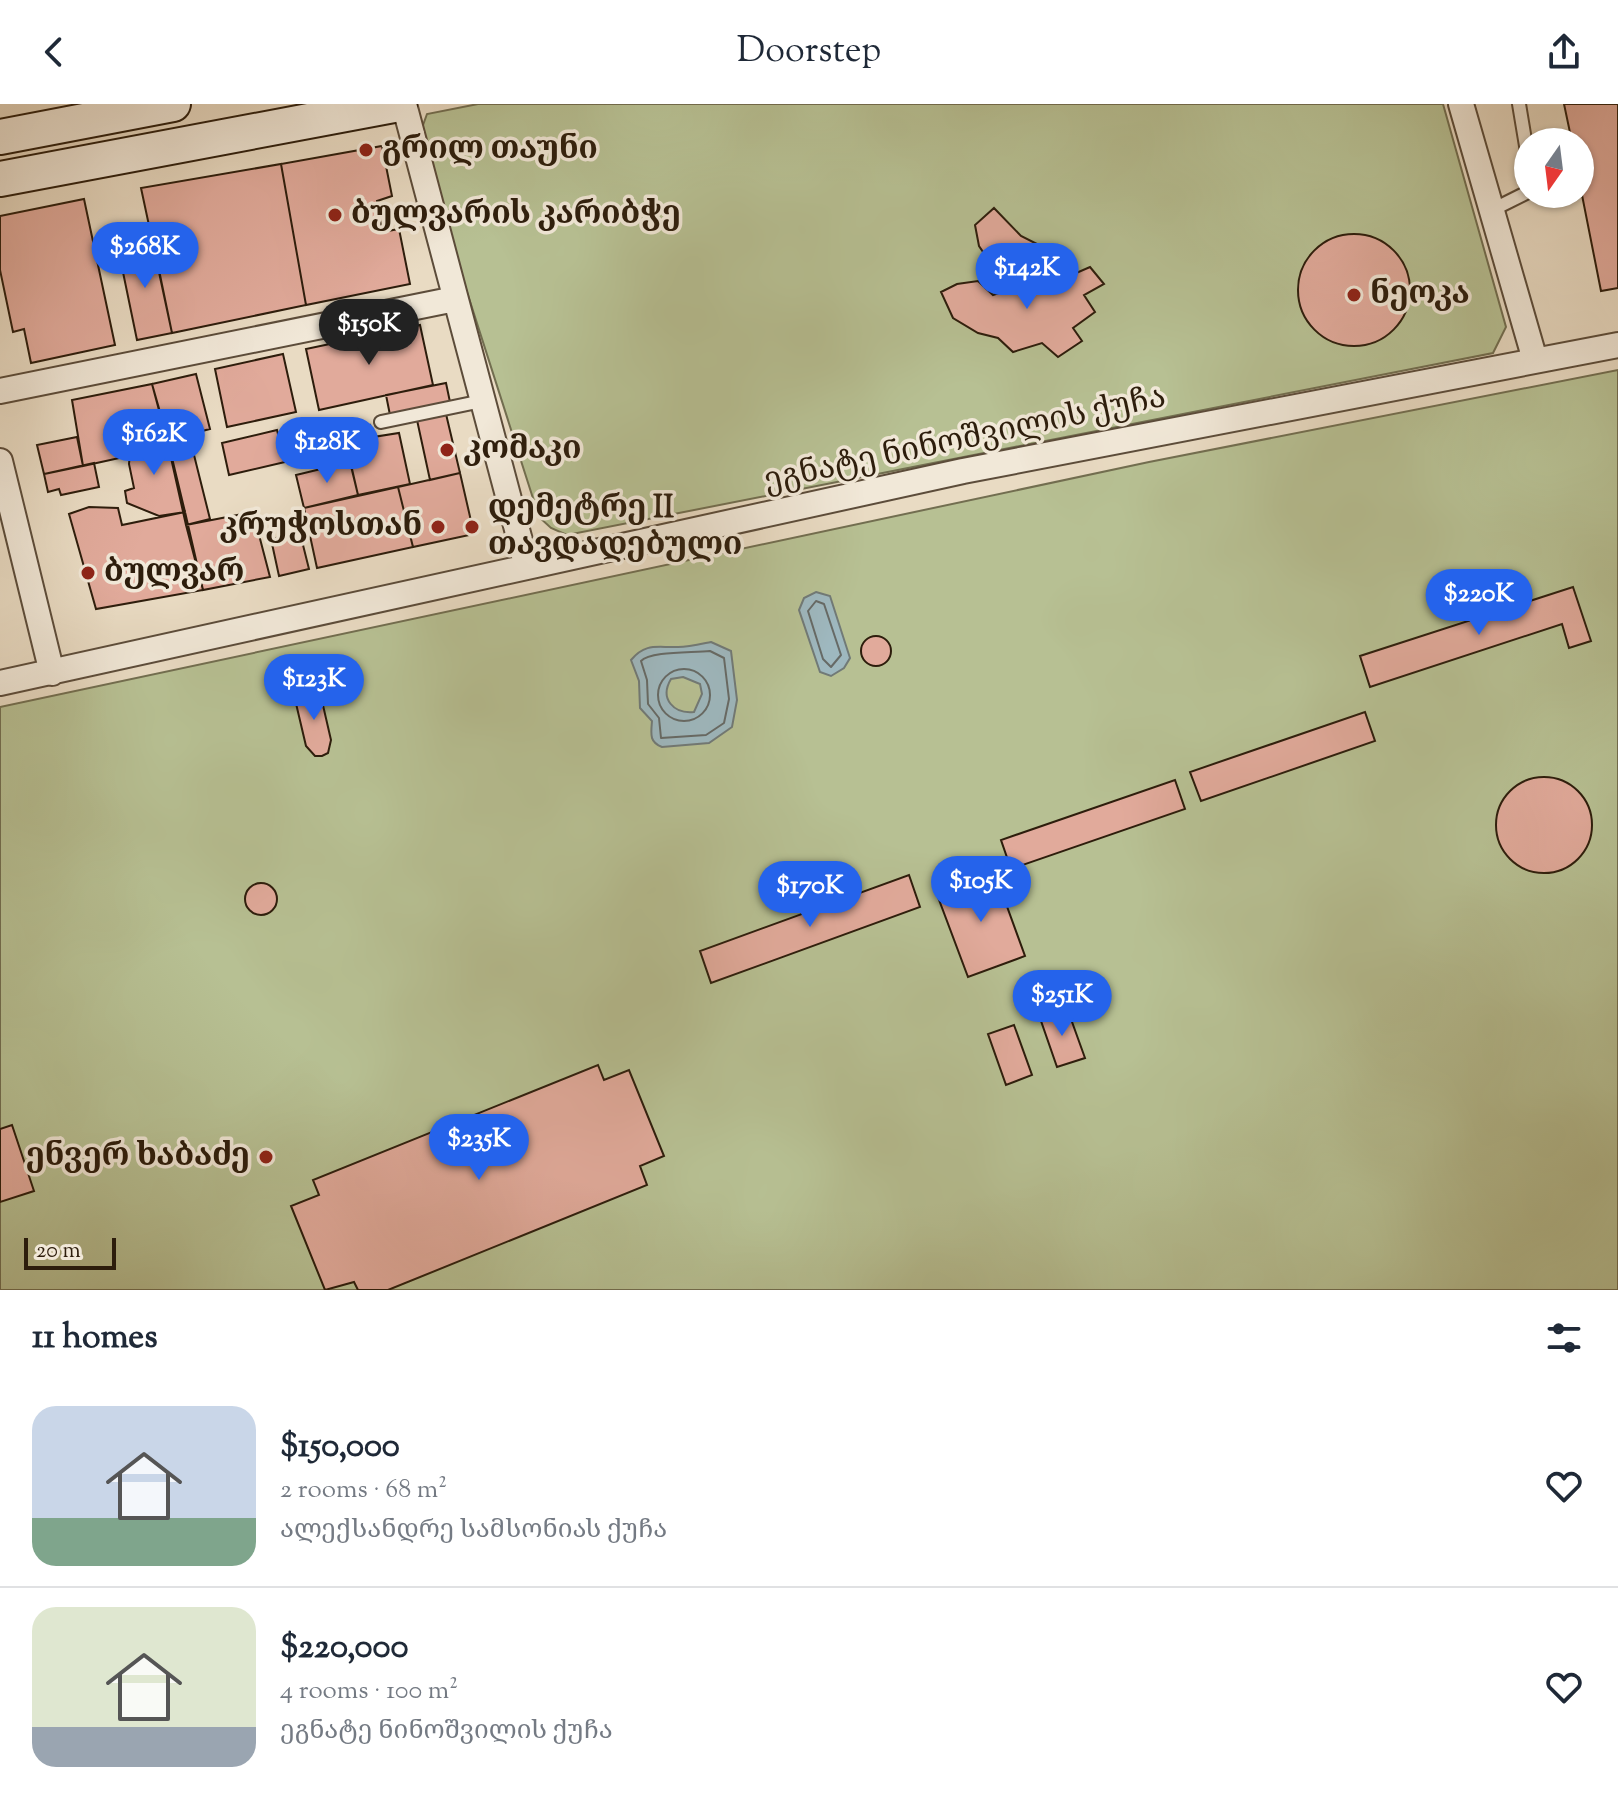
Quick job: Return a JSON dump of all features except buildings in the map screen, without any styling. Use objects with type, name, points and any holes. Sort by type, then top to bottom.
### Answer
[{"type":"main road","points":[[0,137],[173,104]]},
{"type":"main road","points":[[0,179],[402,104]]},
{"type":"street","points":[[402,104],[527,567]]},
{"type":"street","points":[[1461,104],[1535,360]]},
{"type":"street","points":[[0,391],[455,299]]},
{"type":"street","name":"ეგნატე ნინოშვილის ქუჩა","points":[[0,683],[963,471],[1618,345]]},
{"type":"street","points":[[0,461],[52,673]]},
{"type":"lane","points":[[1519,104],[1523,128]]},
{"type":"lane","points":[[1492,210],[1514,199]]},
{"type":"lane","points":[[381,422],[482,401]]},
{"type":"green space","points":[[478,104],[1443,104],[1506,327],[1493,353],[567,535],[551,528],[539,517],[418,139],[427,114]]},
{"type":"green space","points":[[1618,370],[1618,1290],[0,1290],[0,707],[1149,462]]},
{"type":"water","points":[[816,592],[830,596],[850,658],[844,668],[831,676],[820,672],[799,610],[804,598]]},
{"type":"water","points":[[711,642],[731,651],[737,700],[732,727],[709,743],[662,747],[653,740],[652,721],[640,708],[639,681],[631,660],[647,648]],"holes":[[[683,677],[700,684],[702,694],[694,712],[680,710],[670,704],[667,693],[671,679]]]},
{"type":"place","name":"გრილ თაუნი","points":[[366,150]]},
{"type":"place","name":"ბულვარის კარიბჭე","points":[[335,215]]},
{"type":"place","name":"ნეოკა","points":[[1354,295]]},
{"type":"place","name":"კომაკი","points":[[447,450]]},
{"type":"place","name":"კრუჭოსთან","points":[[438,527]]},
{"type":"place","name":"დემეტრე II თავდადებული","points":[[472,527]]},
{"type":"place","name":"ბულვარ","points":[[88,573]]},
{"type":"place","name":"ენვერ ხაბაძე","points":[[266,1157]]}]
